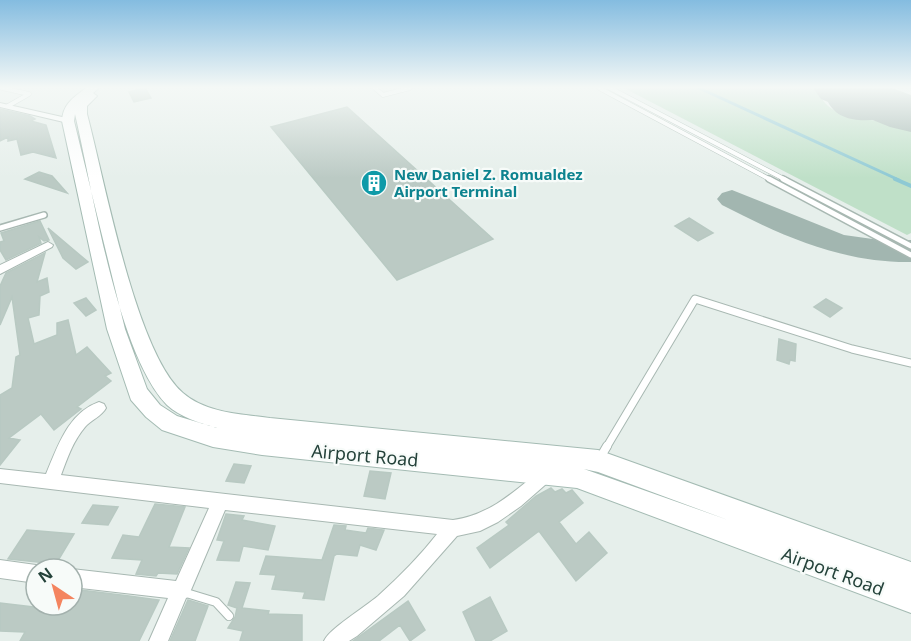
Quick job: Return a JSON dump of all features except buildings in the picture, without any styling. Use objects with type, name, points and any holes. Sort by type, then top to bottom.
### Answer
[{"type":"main road","name":"Airport Road","points":[[81,118],[116,329],[138,394],[153,411],[170,423],[213,437],[262,445],[399,449],[548,463],[598,461],[911,575]]},
{"type":"main road","name":"Airport Road","points":[[548,463],[911,599]]},
{"type":"street","points":[[0,270],[48,245]]},
{"type":"street","points":[[51,480],[76,426],[88,413],[99,408]]},
{"type":"street","points":[[0,476],[51,480],[220,502],[453,528],[471,528],[487,520],[548,463]]},
{"type":"street","points":[[158,641],[220,502]]},
{"type":"street","points":[[333,641],[357,626],[406,585],[453,528]]},
{"type":"street","points":[[0,569],[24,572]]},
{"type":"street","points":[[84,579],[182,591]]},
{"type":"lane","points":[[656,118],[911,255]]},
{"type":"lane","points":[[667,118],[911,246]]},
{"type":"lane","points":[[715,149],[722,147]]},
{"type":"lane","points":[[0,228],[44,215]]},
{"type":"lane","points":[[598,461],[695,299],[852,349],[911,363]]},
{"type":"lane","points":[[182,591],[216,602],[229,616]]},
{"type":"green space","points":[[682,118],[859,118],[911,127],[911,233],[907,235]]},
{"type":"waterway","points":[[764,118],[899,180]]},
{"type":"waterway","points":[[895,179],[911,186]]},
{"type":"taxiway","points":[[732,199],[796,229],[841,244],[887,252],[911,251]]},
{"type":"place","name":"New Daniel Z. Romualdez Airport Terminal","points":[[374,183]]}]
